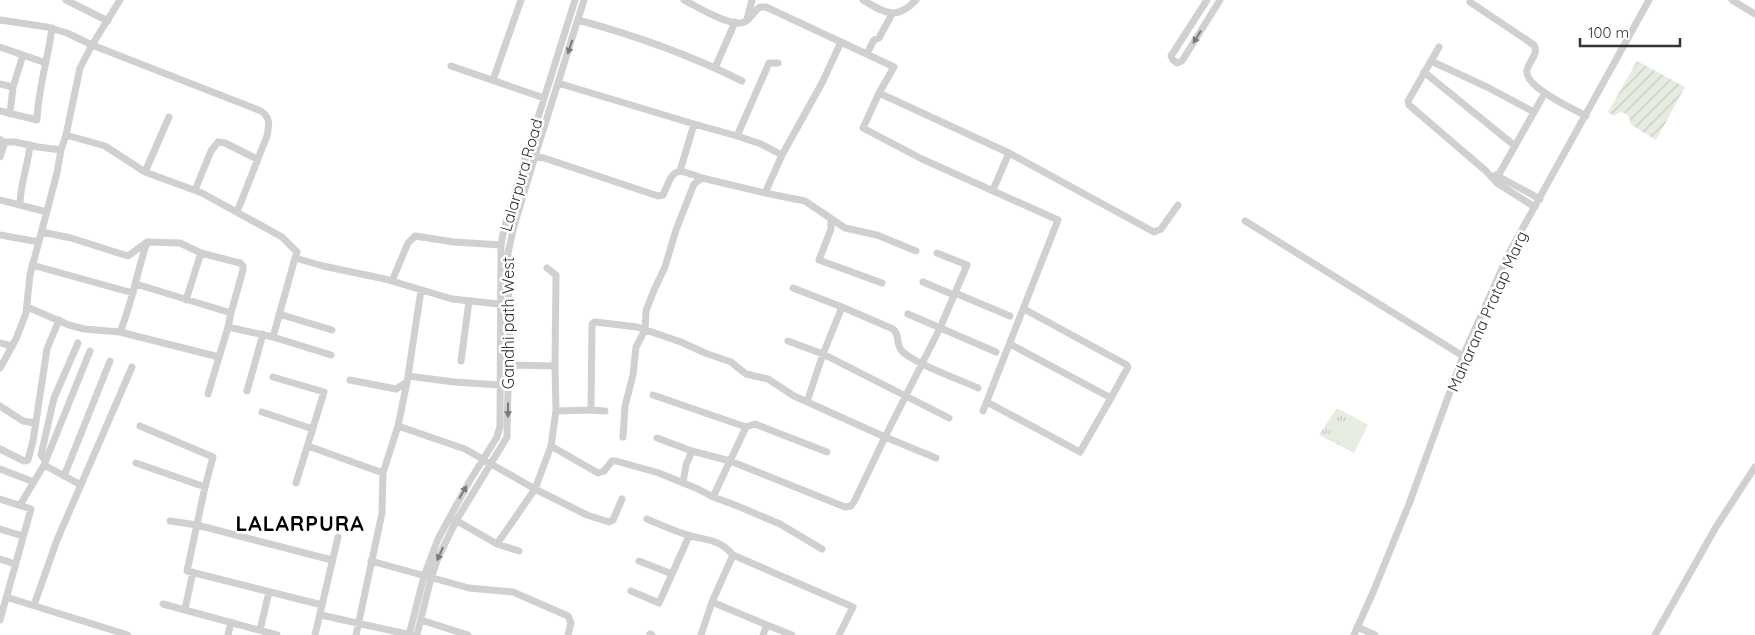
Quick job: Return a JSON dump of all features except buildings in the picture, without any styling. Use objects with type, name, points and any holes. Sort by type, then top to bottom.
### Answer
[{"type":"street","points":[[66,0],[108,21]]},
{"type":"street","points":[[0,368],[26,313],[32,265],[57,173],[80,68],[120,0]]},
{"type":"street","points":[[493,80],[521,0]]},
{"type":"street","name":"Lalarpura Road","points":[[453,519],[469,482],[497,437],[500,426],[504,305],[501,245],[504,229],[574,0]]},
{"type":"street","name":"Gandhi path West","points":[[417,635],[427,577],[453,519],[507,437],[510,365],[504,305],[508,253],[535,156],[584,0]]},
{"type":"street","points":[[684,0],[725,21],[740,23],[746,21],[760,7],[766,7],[894,67],[879,93],[863,128],[922,159],[1058,220],[983,411]]},
{"type":"street","points":[[746,21],[752,0]]},
{"type":"street","points":[[863,0],[892,14],[901,12],[916,0]]},
{"type":"street","points":[[1207,0],[1171,56],[1173,60],[1182,62],[1220,0]]},
{"type":"street","name":"Maharana Pratap Marg","points":[[1354,635],[1409,504],[1463,356],[1510,253],[1649,0]]},
{"type":"street","points":[[1732,0],[1755,14]]},
{"type":"street","points":[[1470,2],[1534,45],[1536,53],[1526,74],[1533,85],[1586,116]]},
{"type":"street","points":[[866,53],[874,40],[879,38],[892,14]]},
{"type":"street","points":[[0,20],[52,28],[67,33],[92,45],[267,115],[270,124],[267,136],[237,212]]},
{"type":"street","points":[[578,20],[620,31],[715,68],[742,81]]},
{"type":"street","points":[[715,68],[735,22]]},
{"type":"street","points":[[0,111],[36,120],[37,105],[52,28]]},
{"type":"street","points":[[765,193],[782,155],[822,83],[842,42]]},
{"type":"street","points":[[0,47],[46,62]]},
{"type":"street","points":[[1439,47],[1408,101],[1409,105],[1486,171],[1497,183],[1535,208]]},
{"type":"street","points":[[10,114],[13,87],[23,55]]},
{"type":"street","points":[[1431,61],[1487,87],[1534,112]]},
{"type":"street","points":[[737,136],[769,63],[778,63]]},
{"type":"street","points":[[451,66],[544,98]]},
{"type":"street","points":[[1424,72],[1515,146]]},
{"type":"street","points":[[558,83],[737,136],[761,144],[782,155]]},
{"type":"street","points":[[0,84],[13,87]]},
{"type":"street","points":[[879,93],[1009,153],[1154,232],[1161,229],[1178,205]]},
{"type":"street","points":[[1498,176],[1542,98]]},
{"type":"street","points":[[145,172],[169,117]]},
{"type":"street","points":[[680,171],[694,124]]},
{"type":"street","points":[[66,135],[105,146],[145,172],[195,190],[282,238],[297,252],[273,336]]},
{"type":"street","points":[[0,157],[4,145],[2,141],[61,150]]},
{"type":"street","points":[[195,190],[211,150],[218,142],[225,143],[257,159]]},
{"type":"street","points":[[20,205],[20,186],[29,158],[30,146]]},
{"type":"street","points":[[993,190],[1009,153]]},
{"type":"street","points":[[526,156],[535,156],[658,196],[663,195],[672,175],[680,171],[805,202],[845,228],[877,235],[916,251]]},
{"type":"street","points":[[1486,171],[1540,199]]},
{"type":"street","points":[[624,437],[625,406],[633,375],[636,347],[645,330],[646,311],[665,267],[676,230],[694,184],[702,178]]},
{"type":"street","points":[[0,200],[47,212]]},
{"type":"street","points":[[832,220],[831,230],[819,260],[882,283]]},
{"type":"street","points":[[1245,221],[1463,356]]},
{"type":"street","points":[[42,232],[71,238],[128,256],[147,242],[180,243],[200,253],[240,263],[243,266],[228,327],[208,394]]},
{"type":"street","points":[[0,235],[39,242]]},
{"type":"street","points":[[392,281],[408,242],[416,236],[454,242],[501,245]]},
{"type":"street","points":[[120,332],[129,310],[147,242]]},
{"type":"street","points":[[186,300],[200,253]]},
{"type":"street","points":[[657,438],[692,451],[730,461],[848,507],[854,502],[940,328],[967,265],[937,253]]},
{"type":"street","points":[[295,258],[392,281],[452,299],[504,305]]},
{"type":"street","points":[[32,265],[133,293]]},
{"type":"street","points":[[497,544],[535,489],[551,446],[556,411],[554,366],[556,275],[547,268]]},
{"type":"street","points":[[923,282],[1010,316]]},
{"type":"street","points":[[136,284],[231,313]]},
{"type":"street","points":[[793,288],[893,329],[898,334],[902,351],[922,364],[978,388]]},
{"type":"street","points":[[356,635],[382,514],[383,472],[398,426],[408,379],[421,290]]},
{"type":"street","points":[[461,361],[469,301]]},
{"type":"street","points":[[27,307],[84,329],[120,332],[219,357]]},
{"type":"street","points":[[807,402],[823,354],[842,307]]},
{"type":"street","points":[[987,402],[1080,452],[1128,367],[1024,309]]},
{"type":"street","points":[[278,314],[332,330]]},
{"type":"street","points":[[908,314],[996,352]]},
{"type":"street","points":[[0,449],[26,462],[29,457],[47,349],[59,320]]},
{"type":"street","points":[[591,410],[592,324],[595,322],[618,324],[645,330],[681,342],[731,362],[746,374],[768,380],[794,396],[936,458]]},
{"type":"street","points":[[228,327],[273,336],[331,355]]},
{"type":"street","points":[[247,391],[263,334]]},
{"type":"street","points":[[788,341],[823,354],[949,418]]},
{"type":"street","points":[[0,343],[12,346]]},
{"type":"street","points":[[78,343],[50,408],[41,455],[44,463],[81,485]]},
{"type":"street","points":[[1010,344],[1110,398]]},
{"type":"street","points":[[20,505],[44,463],[90,352]]},
{"type":"street","points":[[64,476],[110,362]]},
{"type":"street","points":[[510,365],[554,366]]},
{"type":"street","points":[[34,605],[57,540],[132,367]]},
{"type":"street","points":[[273,377],[324,392],[296,483]]},
{"type":"street","points":[[350,380],[396,389],[408,379],[500,385]]},
{"type":"street","points":[[654,395],[746,427],[755,424],[827,452]]},
{"type":"street","points":[[0,406],[24,421],[35,423]]},
{"type":"street","points":[[556,411],[604,411]]},
{"type":"street","points":[[262,412],[313,428]]},
{"type":"street","points":[[140,426],[213,457],[187,571],[322,606]]},
{"type":"street","points":[[398,426],[465,449],[535,489],[588,516],[609,522],[613,520],[622,499]]},
{"type":"street","points":[[713,497],[746,427]]},
{"type":"street","points":[[308,446],[383,472]]},
{"type":"street","points":[[551,446],[598,473],[604,471],[612,461],[659,472],[713,497],[780,524],[822,549]]},
{"type":"street","points":[[683,484],[686,465],[692,451]]},
{"type":"street","points":[[136,463],[205,487]]},
{"type":"street","points":[[1655,635],[1723,516],[1755,467]]},
{"type":"street","points":[[0,469],[34,482]]},
{"type":"street","points":[[0,499],[30,509],[0,620]]},
{"type":"street","points":[[453,519],[497,544],[519,551]]},
{"type":"street","points":[[647,519],[689,536],[711,540],[725,546],[733,555],[853,607],[839,635]]},
{"type":"street","points":[[170,521],[332,560]]},
{"type":"street","points":[[0,529],[23,536]]},
{"type":"street","points":[[631,591],[659,603],[689,536]]},
{"type":"street","points":[[315,635],[338,537]]},
{"type":"street","points":[[701,635],[712,602],[733,555]]},
{"type":"street","points":[[0,559],[15,564]]},
{"type":"street","points":[[372,561],[469,588],[513,592],[568,616],[572,623],[568,635]]},
{"type":"street","points":[[638,561],[672,574]]},
{"type":"street","points":[[185,609],[193,572]]},
{"type":"street","points":[[321,615],[410,635],[427,577]]},
{"type":"street","points":[[260,630],[269,592]]},
{"type":"street","points":[[6,597],[128,635]]},
{"type":"street","points":[[712,602],[792,635]]},
{"type":"street","points":[[163,604],[277,635]]},
{"type":"street","points":[[420,620],[468,635]]},
{"type":"street","points":[[228,635],[231,622]]},
{"type":"street","points":[[763,635],[767,625]]},
{"type":"street","points":[[1357,627],[1375,635]]},
{"type":"green space","points":[[1637,61],[1685,87],[1656,140],[1630,124],[1627,115],[1620,112],[1614,116],[1608,112]]},
{"type":"green space","points":[[1337,408],[1354,417],[1339,445],[1319,435]]},
{"type":"green space","points":[[1354,417],[1368,425],[1354,453],[1339,445]]},
{"type":"district","name":"LALARPURA","points":[[300,523]]}]
